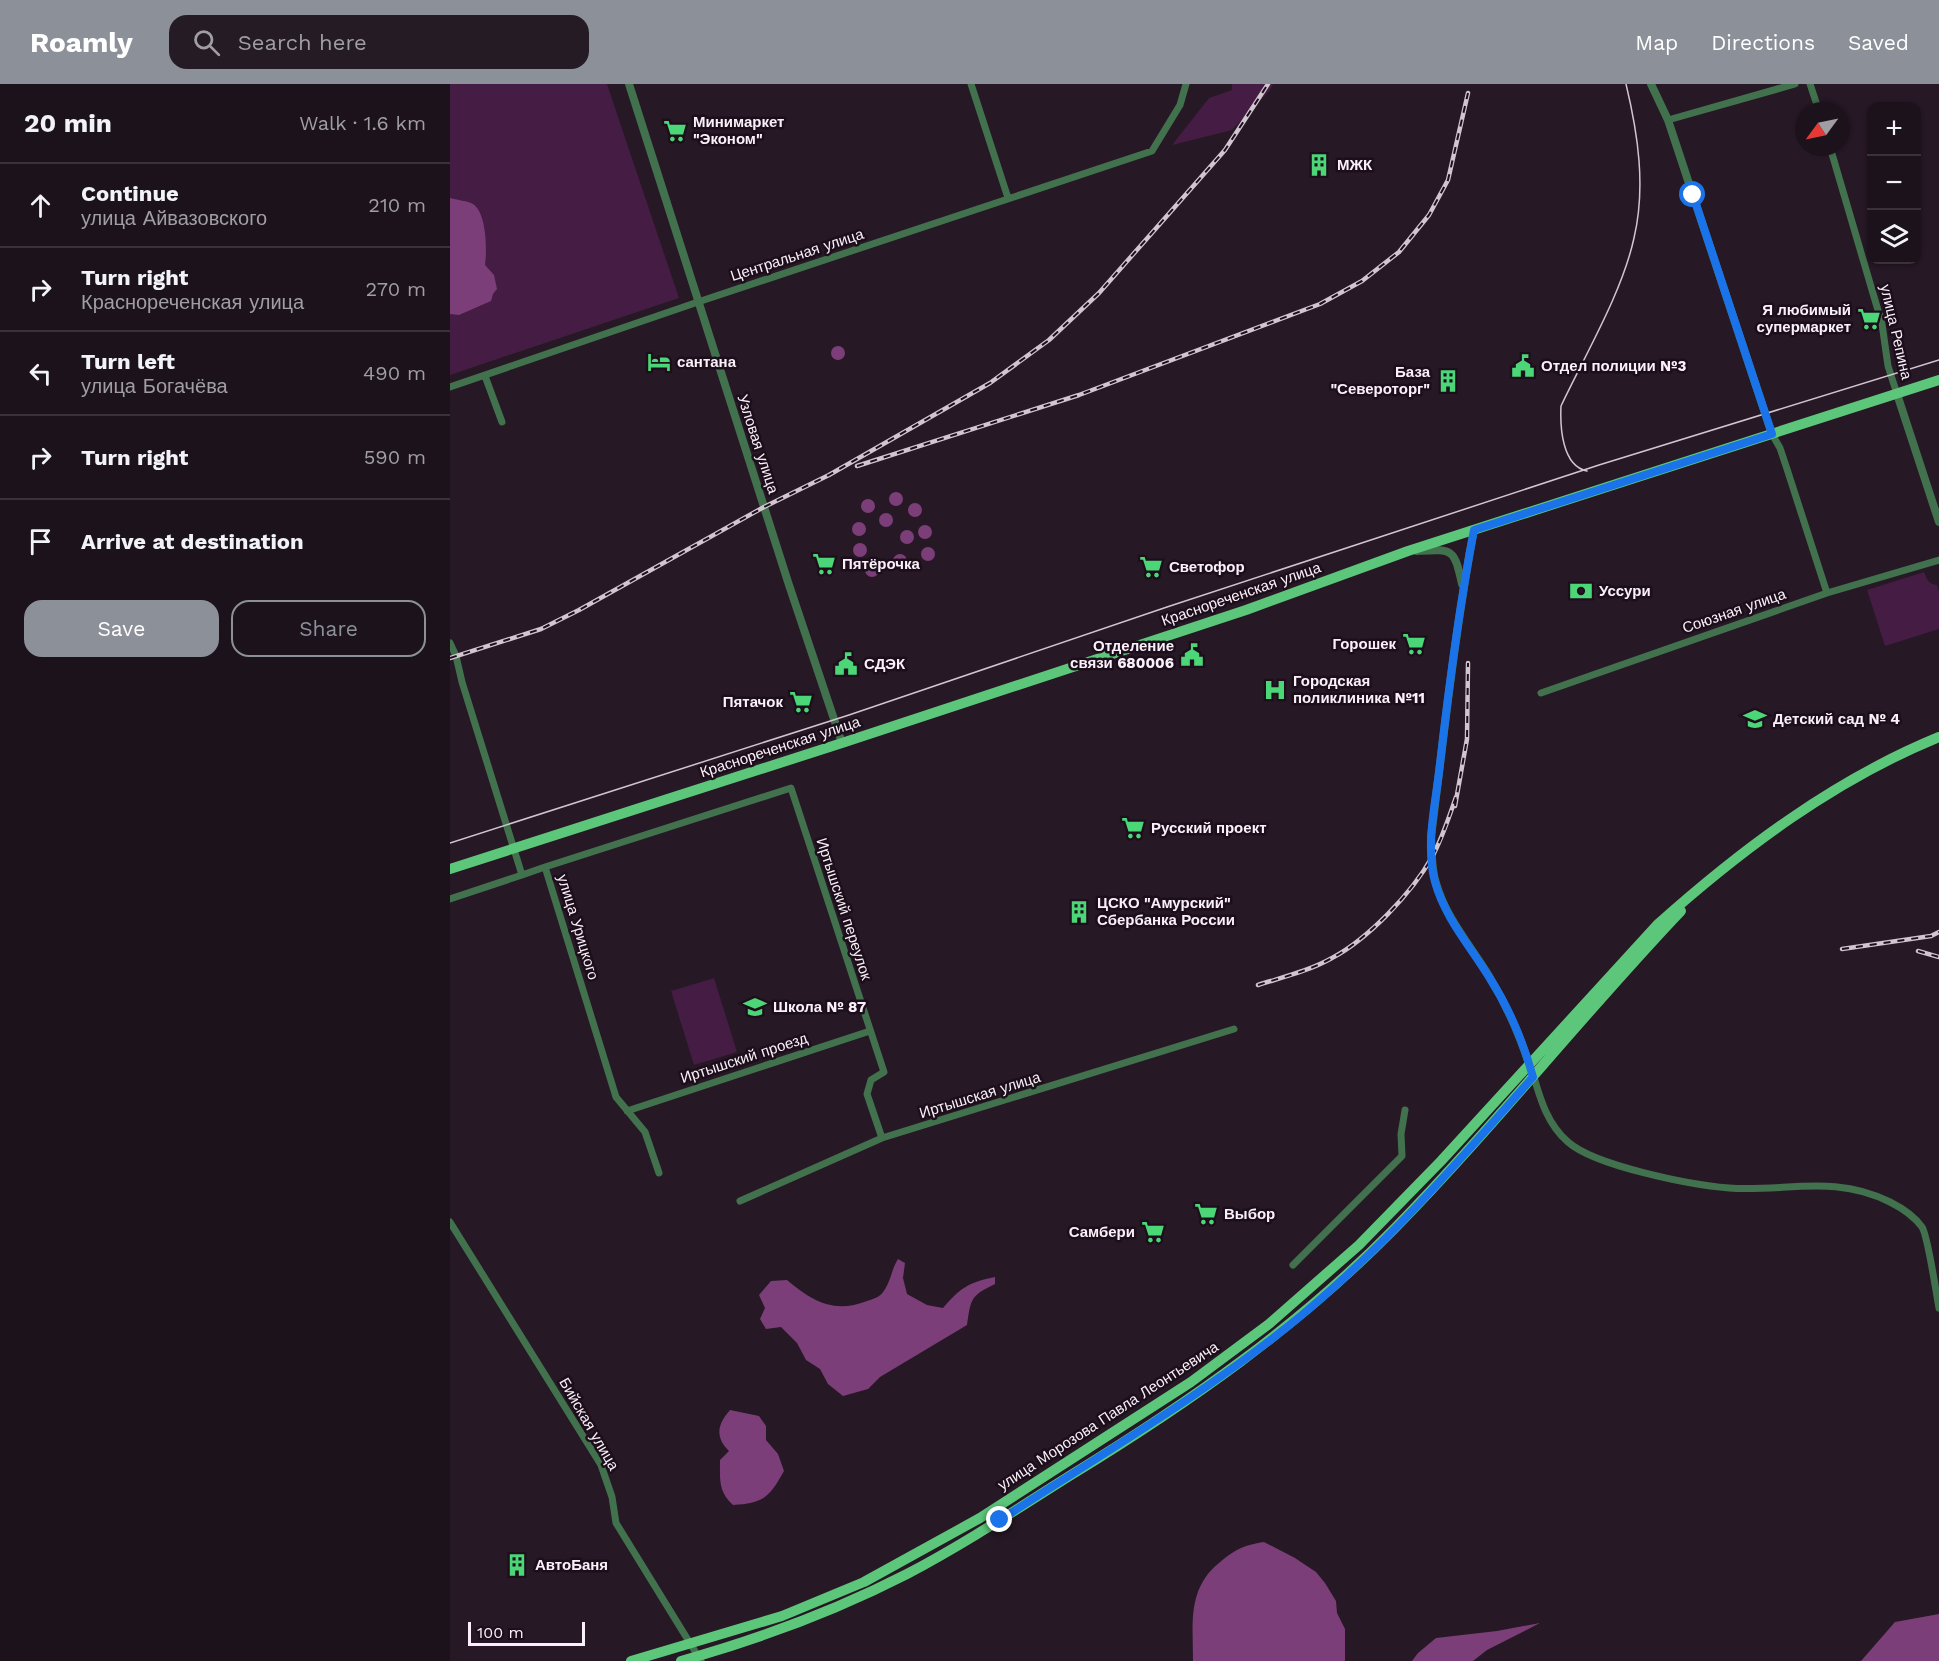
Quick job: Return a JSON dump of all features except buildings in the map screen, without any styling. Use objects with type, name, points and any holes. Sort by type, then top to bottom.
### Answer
[{"type":"main road","name":"Краснореченская улица","points":[[450,869],[1246,610],[1408,551],[1939,380]]},
{"type":"main road","name":"улица Морозова Павла Леонтьевича","points":[[631,1661],[782,1616],[864,1582],[980,1518],[1191,1382],[1269,1324],[1359,1245],[1441,1161],[1658,924],[1695,891],[1751,846],[1816,802],[1882,764],[1939,737]]},
{"type":"main road","name":"улица Морозова Павла Леонтьевича","points":[[681,1661],[700,1659],[808,1619],[904,1576],[1000,1520],[1206,1388],[1276,1336],[1335,1286],[1395,1228],[1684,908],[1695,891]]},
{"type":"street","name":"Узловая улица","points":[[629,84],[842,743]]},
{"type":"street","points":[[971,84],[1008,198]]},
{"type":"street","name":"Центральная улица","points":[[450,387],[1152,151],[1180,105],[1186,84]]},
{"type":"street","points":[[1651,84],[1668,120],[1772,434],[1784,458],[1827,593]]},
{"type":"street","points":[[1668,120],[1795,84]]},
{"type":"street","points":[[1813,85],[1817,102]]},
{"type":"street","name":"улица Репина","points":[[1833,156],[1882,324],[1888,366],[1939,522]]},
{"type":"street","points":[[485,376],[502,422]]},
{"type":"street","points":[[1474,530],[1450,676],[1431,837],[1435,880],[1450,917],[1489,976],[1514,1021],[1548,1117],[1567,1142],[1586,1154],[1648,1174],[1729,1188],[1826,1185],[1874,1194],[1905,1210],[1923,1229],[1939,1308]]},
{"type":"street","points":[[1408,551],[1444,550],[1450,552],[1456,560],[1463,587]]},
{"type":"street","name":"Союзная улица","points":[[1540,693],[1827,593],[1939,560]]},
{"type":"street","points":[[450,643],[456,656],[522,875]]},
{"type":"street","name":"Иртышский переулок","points":[[545,867],[791,789],[884,1072],[871,1080],[867,1094],[882,1138]]},
{"type":"street","name":"улица Урицкого","points":[[450,899],[545,867],[615,1097],[645,1132],[659,1173]]},
{"type":"street","name":"Иртышская улица","points":[[740,1201],[882,1138],[1234,1029]]},
{"type":"street","name":"Иртышский проезд","points":[[627,1111],[870,1031]]},
{"type":"street","points":[[1293,1265],[1402,1156],[1401,1134],[1405,1110]]},
{"type":"street","name":"Бийская улица","points":[[450,1222],[601,1466],[612,1497],[616,1523],[700,1659]]},
{"type":"shaded area","points":[[450,84],[607,84],[679,298],[450,375]]},
{"type":"shaded area","points":[[1232,84],[1273,84],[1232,130],[1172,145],[1209,98],[1232,90]]},
{"type":"shaded area","points":[[450,198],[471,203],[478,209],[485,233],[485,265],[494,275],[497,289],[491,301],[459,315],[450,314]]},
{"type":"shaded area","points":[[838,346],[843,348],[845,353],[843,358],[838,360],[833,358],[831,353],[833,348]]},
{"type":"shaded area","points":[[896,492],[901,494],[903,499],[901,504],[896,506],[891,504],[889,499],[891,494]]},
{"type":"shaded area","points":[[868,499],[873,501],[875,506],[873,511],[868,513],[863,511],[861,506],[863,501]]},
{"type":"shaded area","points":[[915,503],[920,505],[922,510],[920,515],[915,517],[910,515],[908,510],[910,505]]},
{"type":"shaded area","points":[[886,513],[891,515],[893,520],[891,525],[886,527],[881,525],[879,520],[881,515]]},
{"type":"shaded area","points":[[859,522],[864,524],[866,529],[864,534],[859,536],[854,534],[852,529],[854,524]]},
{"type":"shaded area","points":[[925,525],[930,527],[932,532],[930,537],[925,539],[920,537],[918,532],[920,527]]},
{"type":"shaded area","points":[[907,530],[912,532],[914,537],[912,542],[907,544],[902,542],[900,537],[902,532]]},
{"type":"shaded area","points":[[860,543],[865,545],[867,550],[865,555],[860,557],[855,555],[853,550],[855,545]]},
{"type":"shaded area","points":[[928,547],[933,549],[935,554],[933,559],[928,561],[923,559],[921,554],[923,549]]},
{"type":"shaded area","points":[[900,554],[905,556],[907,561],[905,566],[900,568],[895,566],[893,561],[895,556]]},
{"type":"shaded area","points":[[872,563],[877,565],[879,570],[877,575],[872,577],[867,575],[865,570],[867,565]]},
{"type":"shaded area","points":[[1924,572],[1930,582],[1937,585],[1939,592],[1939,629],[1885,646],[1867,590]]},
{"type":"shaded area","points":[[714,978],[737,1052],[694,1065],[671,991]]},
{"type":"shaded area","points":[[898,1259],[905,1263],[903,1278],[907,1294],[927,1305],[943,1308],[960,1291],[978,1281],[995,1277],[995,1284],[973,1299],[967,1325],[880,1377],[868,1389],[843,1396],[828,1384],[820,1369],[806,1360],[797,1343],[781,1327],[766,1329],[760,1319],[765,1308],[759,1295],[771,1281],[787,1280],[805,1294],[834,1306],[855,1305],[882,1294]]},
{"type":"shaded area","points":[[730,1410],[759,1416],[766,1426],[766,1440],[778,1454],[784,1471],[765,1497],[752,1503],[733,1505],[722,1490],[720,1460],[729,1451],[721,1441],[719,1431],[722,1421]]},
{"type":"shaded area","points":[[1264,1542],[1316,1572],[1325,1583],[1336,1601],[1337,1613],[1345,1629],[1345,1661],[1193,1661],[1194,1608],[1201,1584],[1219,1563],[1230,1555],[1245,1547]]},
{"type":"shaded area","points":[[1939,1614],[1939,1661],[1861,1661],[1895,1622]]},
{"type":"shaded area","points":[[1540,1623],[1487,1650],[1473,1661],[1412,1661],[1436,1638]]},
{"type":"tram line","points":[[1587,471],[1572,462],[1568,454],[1562,434],[1561,406],[1612,302],[1628,259],[1638,219],[1639,161],[1626,84]]},
{"type":"tram line","points":[[450,843],[849,715],[1167,607],[1599,465],[1939,360]]},
{"type":"railway","points":[[450,658],[541,629],[579,610],[764,507],[829,475],[990,383],[1049,340],[1099,293],[1225,150],[1268,84]]},
{"type":"railway","points":[[857,466],[1079,395],[1320,304],[1362,281],[1399,252],[1429,215],[1448,180],[1468,93]]},
{"type":"railway","points":[[1455,806],[1467,739],[1468,663]]},
{"type":"railway","points":[[1258,985],[1323,963],[1346,950],[1388,914],[1413,885],[1432,857],[1456,797]]},
{"type":"railway","points":[[1842,949],[1931,936],[1939,932]]},
{"type":"railway","points":[[1918,951],[1939,957]]},
{"type":"place","name":"Минимаркет \"Эконом\"","points":[[675,131]]},
{"type":"place","name":"МЖК","points":[[1319,165]]},
{"type":"place","name":"Я любимый супермаркет","points":[[1869,319]]},
{"type":"place","name":"сантана","points":[[659,362]]},
{"type":"place","name":"Отдел полиции №3","points":[[1523,366]]},
{"type":"place","name":"База \"Североторг\"","points":[[1448,381]]},
{"type":"place","name":"Пятёрочка","points":[[824,564]]},
{"type":"place","name":"Светофор","points":[[1151,567]]},
{"type":"place","name":"Уссури","points":[[1581,591]]},
{"type":"place","name":"Горошек","points":[[1414,644]]},
{"type":"place","name":"Отделение связи 680006","points":[[1192,655]]},
{"type":"place","name":"СДЭК","points":[[846,664]]},
{"type":"place","name":"Городская поликлиника №11","points":[[1275,690]]},
{"type":"place","name":"Пятачок","points":[[801,702]]},
{"type":"place","name":"Детский сад № 4","points":[[1755,719]]},
{"type":"place","name":"Русский проект","points":[[1133,828]]},
{"type":"place","name":"ЦСКО \"Амурский\" Сбербанка России","points":[[1079,912]]},
{"type":"place","name":"Школа № 87","points":[[755,1007]]},
{"type":"place","name":"Выбор","points":[[1206,1214]]},
{"type":"place","name":"Самбери","points":[[1153,1232]]},
{"type":"place","name":"АвтоБаня","points":[[517,1565]]},
{"type":"route","points":[[1000,1520],[1206,1388],[1304,1313],[1395,1228],[1533,1077],[1514,1021],[1489,976],[1450,917],[1435,880],[1431,837],[1463,587],[1474,530],[1772,434],[1693,195]]}]
